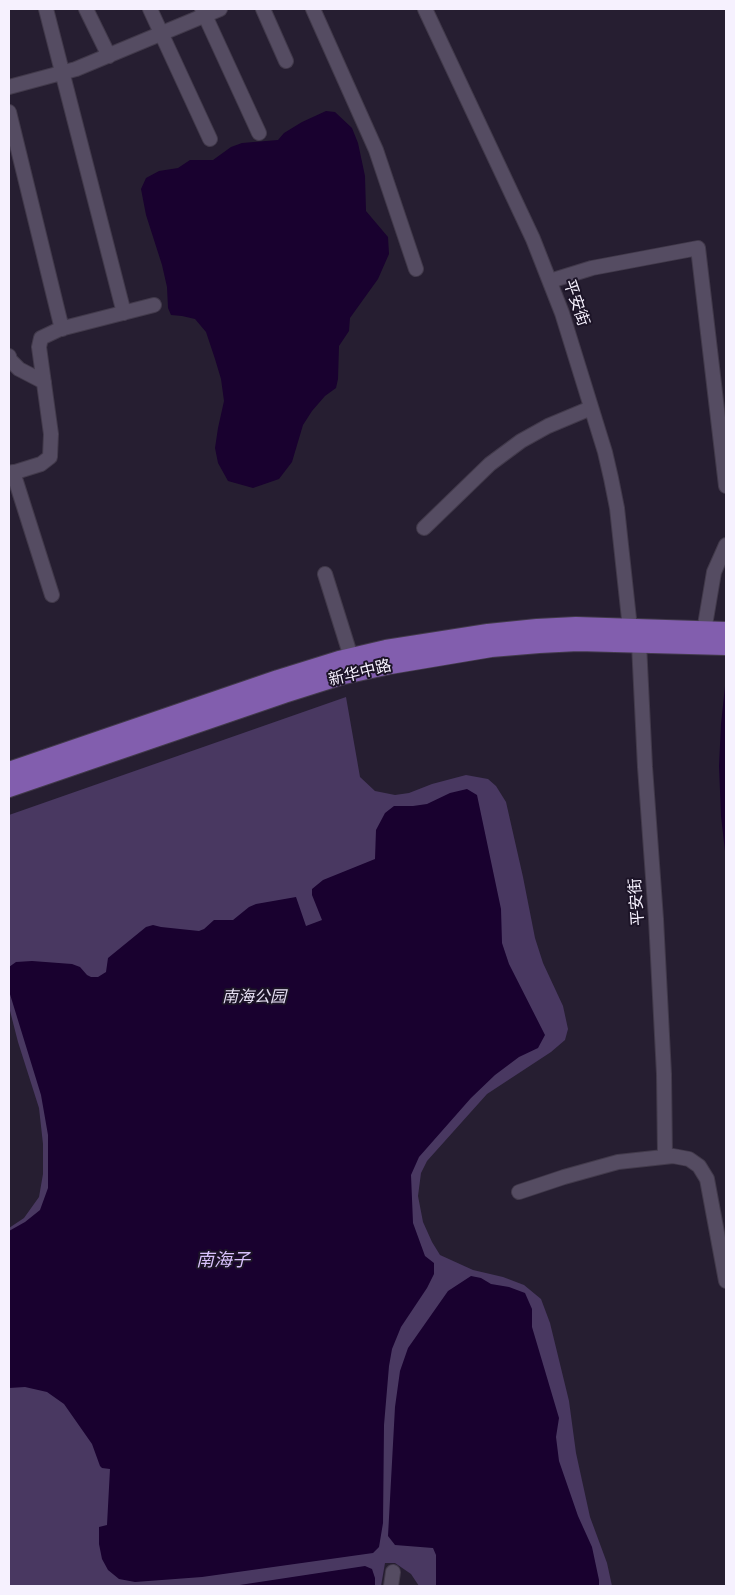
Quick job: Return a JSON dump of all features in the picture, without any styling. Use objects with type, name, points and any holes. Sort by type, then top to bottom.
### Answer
[{"type":"main road","name":"新华中路","points":[[9,771],[269,682],[351,657],[428,641],[537,628],[576,626],[630,628],[719,637]]},
{"type":"main road","name":"新华中路","points":[[9,788],[284,694],[353,673],[431,657],[491,648],[578,642],[639,644],[719,637]]},
{"type":"street","points":[[46,9],[124,313]]},
{"type":"street","points":[[86,9],[109,56]]},
{"type":"street","points":[[150,9],[210,139]]},
{"type":"street","points":[[9,87],[63,73],[109,56],[161,34],[203,12],[220,9]]},
{"type":"street","points":[[263,9],[286,61]]},
{"type":"street","points":[[313,9],[376,150],[416,269]]},
{"type":"street","name":"平安街","points":[[425,9],[533,239],[562,313],[604,452],[617,508],[630,628]]},
{"type":"street","points":[[203,12],[258,132]]},
{"type":"street","points":[[9,112],[62,328]]},
{"type":"street","points":[[550,280],[592,268],[698,248],[726,486]]},
{"type":"street","points":[[52,595],[11,473],[41,464],[50,457],[51,434],[39,347],[41,338],[62,328],[154,305]]},
{"type":"street","points":[[9,356],[10,360],[20,369],[44,382]]},
{"type":"street","points":[[424,528],[490,464],[520,441],[548,426],[591,408]]},
{"type":"street","points":[[719,637],[714,572],[726,545]]},
{"type":"street","points":[[325,574],[351,657]]},
{"type":"street","name":"平安街","points":[[639,644],[664,1074],[665,1157]]},
{"type":"street","points":[[519,1192],[618,1162],[673,1156],[689,1159],[699,1166],[708,1179],[726,1281]]},
{"type":"green space","name":"南海子","points":[[346,697],[360,777],[375,791],[395,795],[409,793],[432,784],[466,775],[488,779],[496,786],[506,802],[535,938],[543,963],[563,1006],[568,1029],[565,1040],[551,1052],[487,1094],[427,1161],[421,1173],[418,1196],[423,1222],[440,1255],[473,1270],[503,1277],[524,1285],[541,1299],[550,1323],[569,1401],[576,1453],[590,1517],[607,1563],[612,1586],[419,1586],[411,1574],[395,1563],[385,1563],[381,1586],[9,1586],[9,1228],[24,1218],[39,1197],[43,1174],[43,1144],[39,1108],[9,1007],[9,815]]},
{"type":"water","points":[[326,111],[335,112],[352,128],[358,143],[365,176],[366,211],[388,237],[389,254],[378,279],[350,318],[349,331],[339,346],[336,388],[325,396],[303,425],[292,462],[279,479],[253,488],[228,481],[218,463],[215,448],[224,401],[221,379],[206,332],[195,319],[171,315],[168,308],[167,287],[146,215],[141,189],[146,178],[159,171],[178,168],[190,160],[213,160],[231,147],[242,143],[278,140],[284,133],[302,122]]},
{"type":"water","points":[[726,677],[726,860],[721,816],[719,766]]},
{"type":"water","name":"南海子","points":[[467,789],[477,795],[501,909],[502,943],[509,964],[545,1035],[538,1048],[519,1057],[495,1075],[471,1098],[419,1157],[411,1175],[413,1223],[425,1256],[434,1263],[434,1274],[401,1327],[392,1349],[384,1425],[383,1523],[379,1547],[373,1553],[202,1577],[135,1582],[119,1579],[108,1570],[102,1559],[99,1544],[99,1527],[107,1525],[110,1469],[100,1466],[92,1444],[64,1404],[47,1392],[25,1387],[9,1388],[9,1231],[25,1222],[40,1210],[48,1188],[48,1135],[41,1095],[9,991],[9,967],[16,962],[32,961],[72,964],[80,967],[91,977],[98,977],[106,972],[108,958],[146,927],[153,925],[199,931],[214,920],[233,920],[249,907],[256,904],[296,897],[306,926],[322,920],[312,895],[312,889],[323,880],[375,859],[376,830],[385,813],[394,806],[427,804],[450,793]]},
{"type":"water","points":[[471,1276],[481,1278],[491,1284],[509,1287],[525,1293],[532,1309],[532,1327],[559,1418],[556,1437],[559,1461],[578,1516],[592,1547],[599,1586],[436,1586],[436,1555],[433,1548],[395,1545],[388,1536],[395,1407],[400,1371],[408,1348],[448,1291]]},
{"type":"water","points":[[365,1566],[372,1569],[375,1586],[233,1586]]},
{"type":"park label","name":"南海公园","points":[[254,997]]}]
